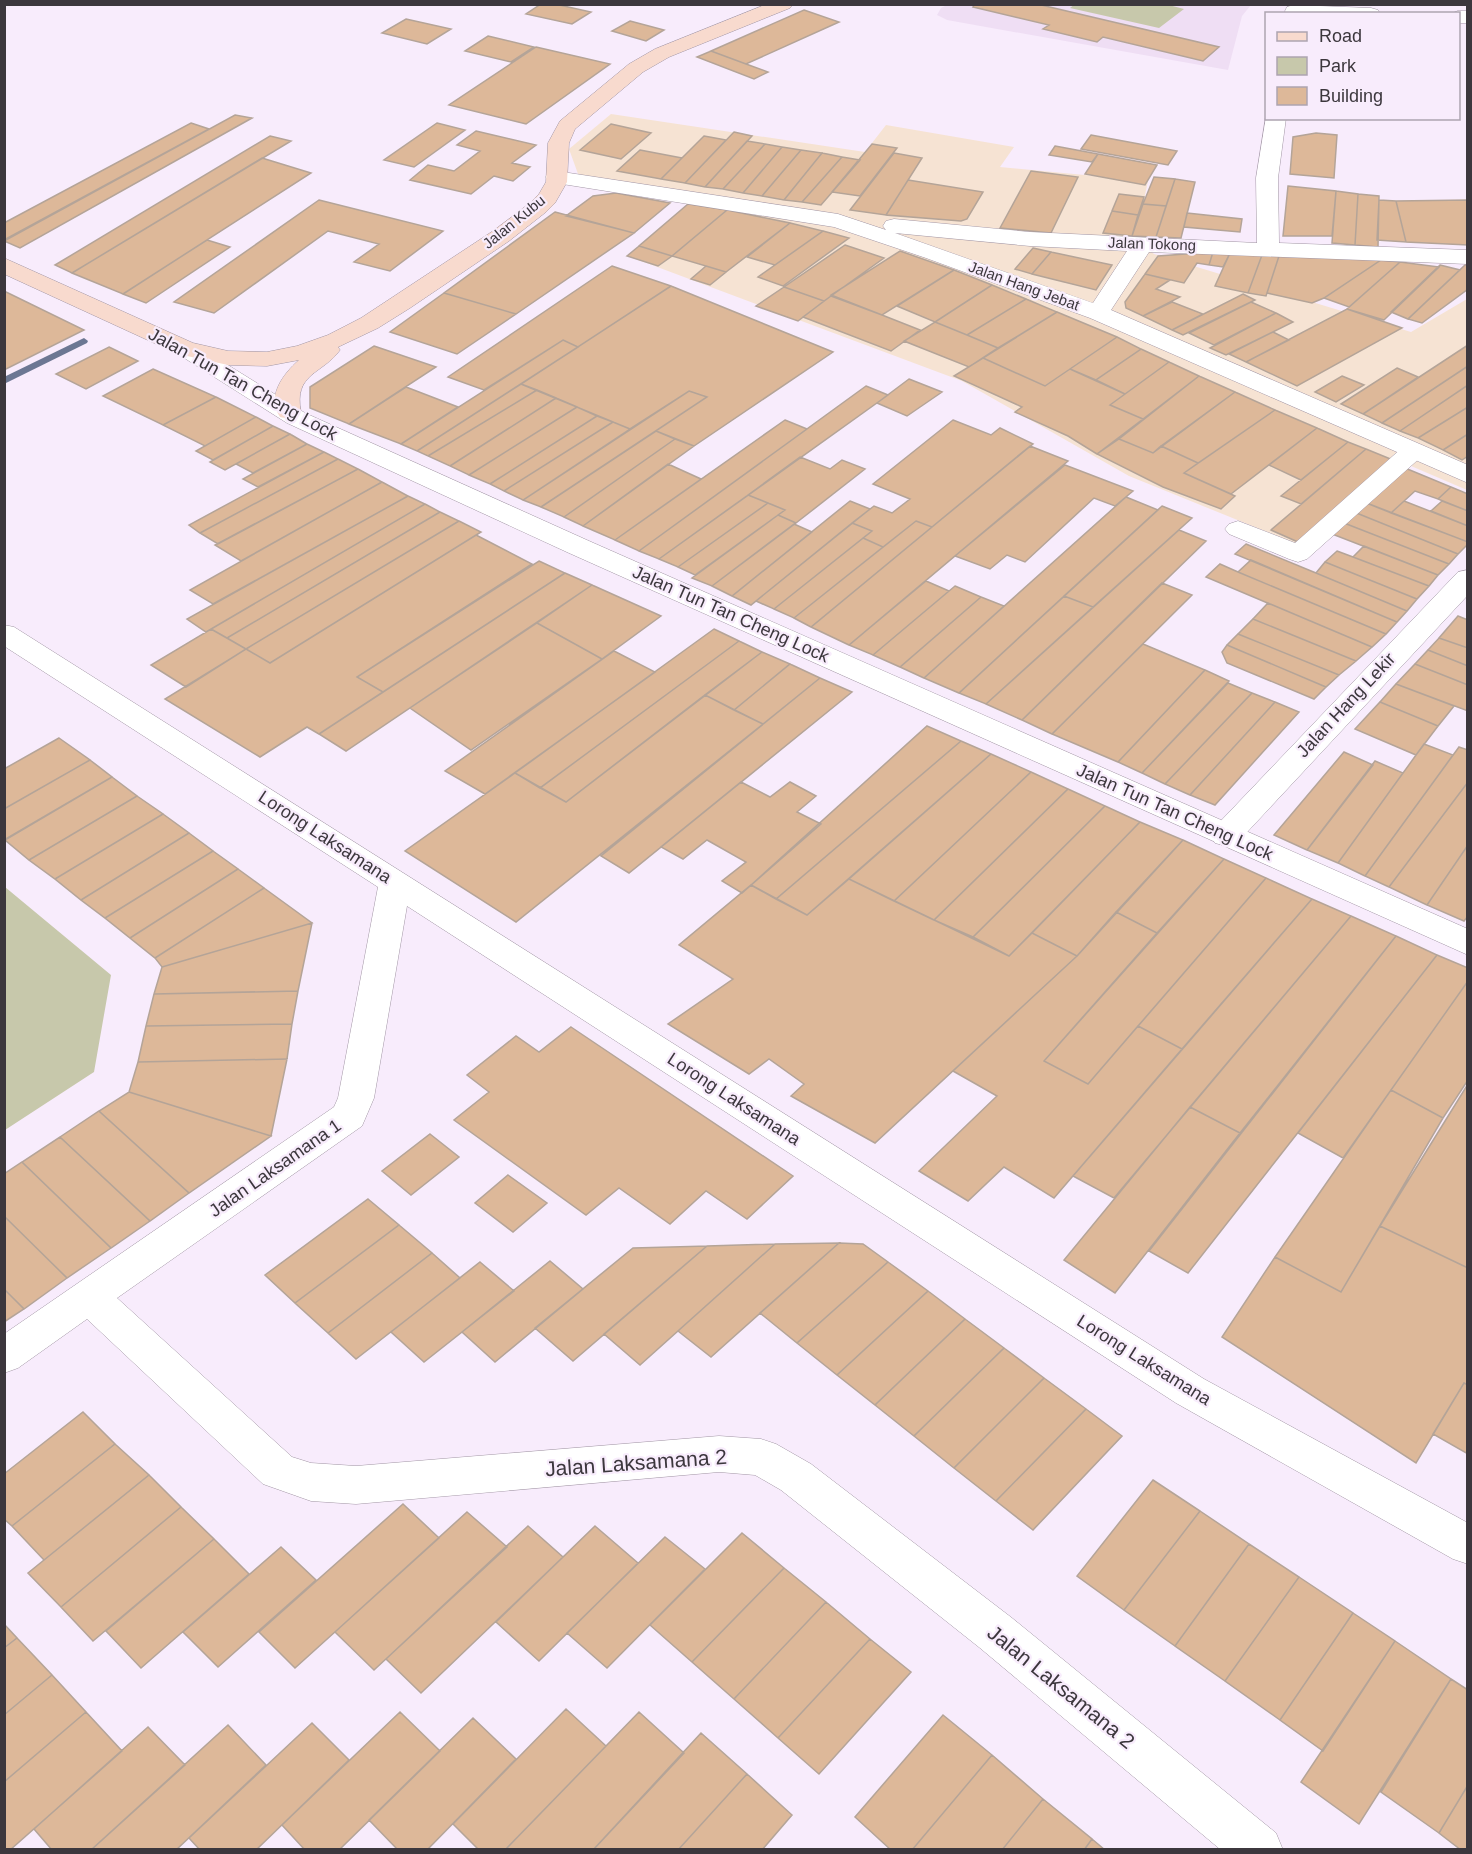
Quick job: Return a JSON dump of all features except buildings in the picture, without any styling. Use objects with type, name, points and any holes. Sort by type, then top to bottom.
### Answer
[{"type":"main road","name":"Jalan Kubu","points":[[186,349],[229,360],[274,359],[306,352],[350,336],[485,246],[534,210],[553,190],[556,177],[557,144],[567,125],[636,68],[672,49],[784,4]]},
{"type":"main road","name":"Jalan Tun Tan Cheng Lock","points":[[4,265],[186,349]]},
{"type":"main road","points":[[289,412],[285,402],[286,392],[293,380],[324,353],[350,336]]},
{"type":"street","points":[[1295,10],[1333,12]]},
{"type":"street","points":[[1269,248],[1267,178],[1276,120]]},
{"type":"street","name":"Jalan Hang Jebat","points":[[556,177],[838,221],[934,253],[1098,314],[1467,475]]},
{"type":"street","name":"Jalan Tokong","points":[[838,221],[1030,239],[1467,257]]},
{"type":"street","points":[[1098,314],[1142,245]]},
{"type":"street","name":"Jalan Tun Tan Cheng Lock","points":[[186,349],[297,418],[579,547],[1467,943]]},
{"type":"street","points":[[1238,529],[1298,554],[1412,452]]},
{"type":"street","name":"Jalan Hang Lekir","points":[[1226,835],[1334,717],[1467,578]]},
{"type":"street","name":"Lorong Laksamana","points":[[7,637],[395,882],[1190,1391],[1467,1545]]},
{"type":"street","name":"Jalan Laksamana 1","points":[[4,1356],[349,1116],[356,1098],[395,882]]},
{"type":"street","name":"Jalan Laksamana 2","points":[[90,1298],[278,1471],[311,1482],[356,1485],[719,1454],[761,1457],[796,1477],[996,1633],[1258,1850]]},
{"type":"shaded area","points":[[949,4],[1251,5],[1242,16],[1228,70],[947,20],[937,15],[941,8]]},
{"type":"shaded area","points":[[611,114],[865,152],[886,125],[1014,147],[1000,167],[1148,181],[1136,237],[1154,254],[1411,332],[1467,299],[1467,490],[1397,460],[1299,545],[1129,476],[962,381],[636,259],[704,203],[582,185],[569,149]]},
{"type":"green space","points":[[1075,4],[1165,4],[1184,9],[1159,28],[1070,8]]},
{"type":"green space","points":[[5,887],[111,975],[94,1072],[5,1130]]},
{"type":"waterway","points":[[4,381],[84,341]]}]
